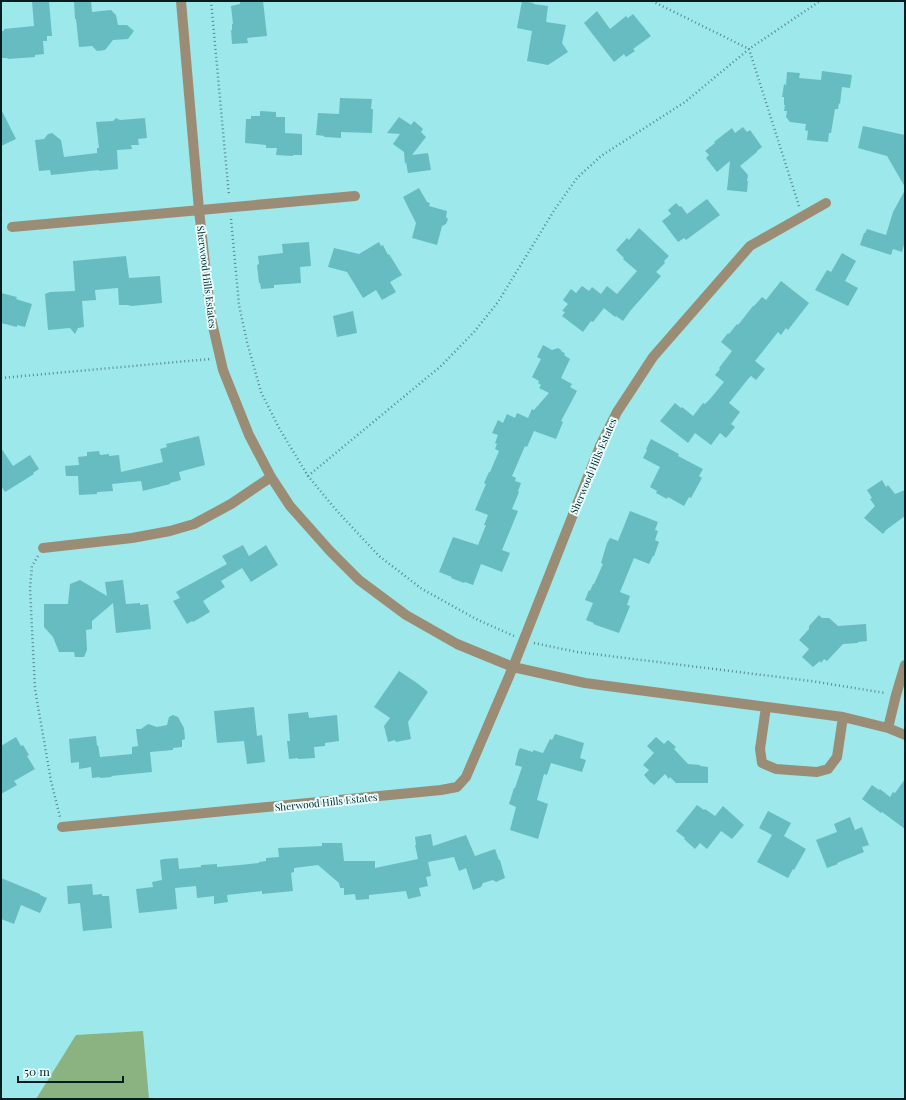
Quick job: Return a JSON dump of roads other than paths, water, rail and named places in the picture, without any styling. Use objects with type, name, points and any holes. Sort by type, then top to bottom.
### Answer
[{"type":"street","name":"Sherwood Hills Estates","points":[[181,1],[199,210],[211,318],[223,370],[249,435],[271,477],[290,506],[330,551],[359,580],[406,615],[458,644],[512,667],[586,684],[843,717],[888,728],[905,735]]},
{"type":"street","points":[[12,228],[355,196]]},
{"type":"street","name":"Sherwood Hills Estates","points":[[62,827],[441,790],[457,787],[466,777],[512,667],[600,446],[617,412],[653,357],[750,246],[826,203]]},
{"type":"street","points":[[43,548],[132,538],[170,531],[194,524],[231,504],[271,477]]},
{"type":"street","points":[[888,728],[905,665]]},
{"type":"street","points":[[766,707],[760,749],[762,763],[776,769],[817,772],[828,769],[837,757],[843,717]]}]
